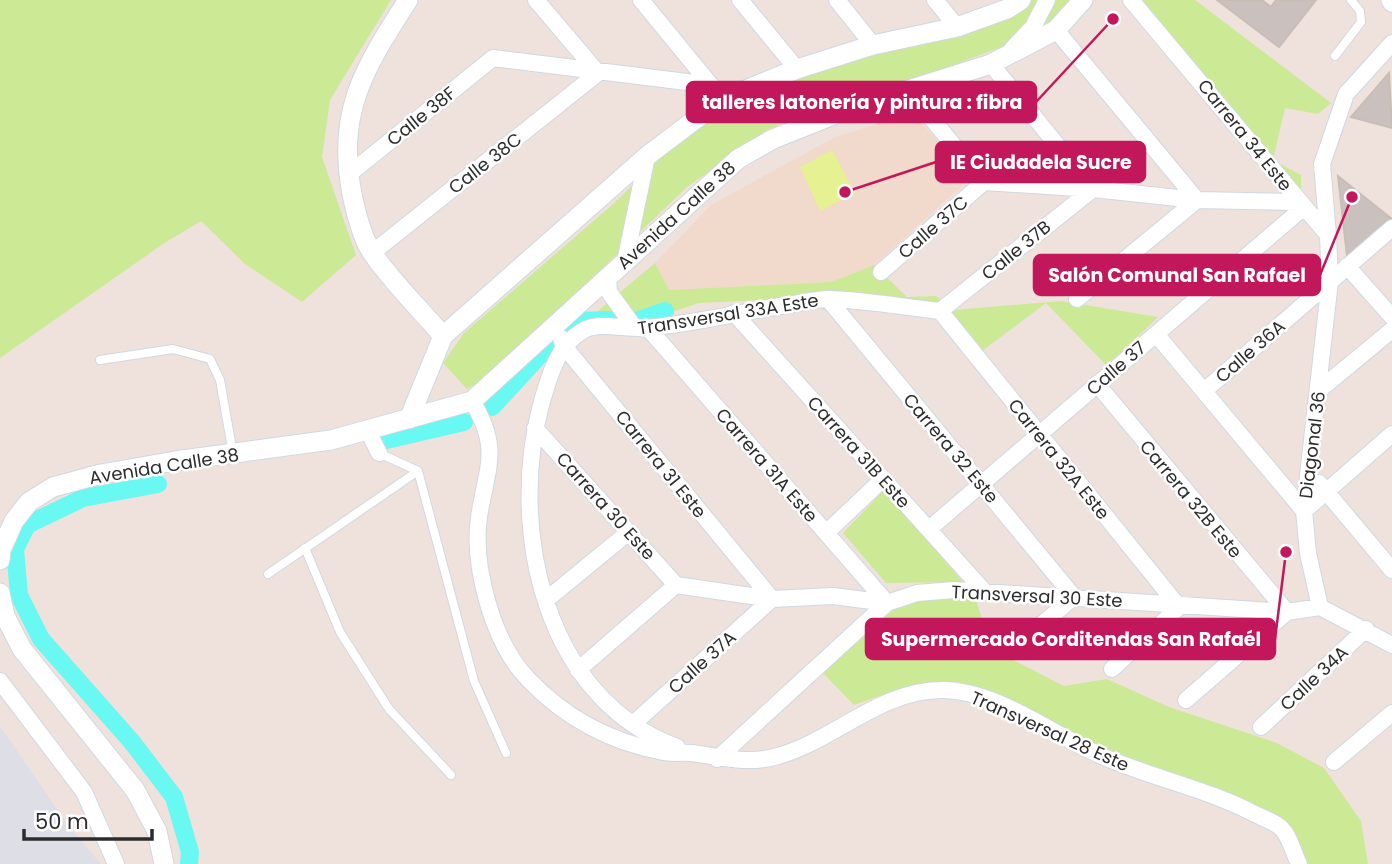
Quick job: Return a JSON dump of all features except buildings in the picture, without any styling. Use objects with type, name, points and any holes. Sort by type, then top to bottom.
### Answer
[{"type":"street","points":[[408,0],[364,75],[349,112],[348,175],[357,215],[372,253],[443,336]]},
{"type":"street","points":[[536,0],[598,73],[716,92],[873,45],[957,27],[1007,9],[1021,0]]},
{"type":"street","points":[[641,0],[716,92]]},
{"type":"street","points":[[740,0],[797,69]]},
{"type":"street","points":[[837,0],[873,45]]},
{"type":"street","points":[[935,0],[957,27]]},
{"type":"street","points":[[1047,0],[1033,27],[998,60],[1093,189]]},
{"type":"street","name":"Avenida Calle 38","points":[[0,560],[0,550],[13,521],[29,502],[54,487],[113,472],[331,440],[472,401],[738,159],[773,139],[812,124],[998,60],[1056,30],[1083,0]]},
{"type":"street","name":"Carrera 34 Este","points":[[1131,0],[1328,234]]},
{"type":"street","points":[[1056,30],[1197,200]]},
{"type":"street","points":[[1329,281],[1322,164],[1346,94],[1392,43]]},
{"type":"street","name":"Calle 38F","points":[[348,175],[493,58],[598,73]]},
{"type":"street","name":"Calle 38C","points":[[372,253],[598,73]]},
{"type":"street","points":[[908,90],[984,183],[1093,189],[1197,200],[1301,204]]},
{"type":"street","points":[[409,419],[443,336],[716,92]]},
{"type":"street","points":[[625,262],[647,156]]},
{"type":"street","name":"Calle 37C","points":[[881,272],[984,183]]},
{"type":"street","name":"Calle 37B","points":[[940,311],[1093,189]]},
{"type":"street","points":[[1077,299],[1197,200]]},
{"type":"street","name":"Calle 37","points":[[929,529],[1156,334],[1301,204]]},
{"type":"street","name":"Calle 36A","points":[[1204,391],[1392,228]]},
{"type":"street","points":[[1347,266],[1392,317]]},
{"type":"street","name":"Carrera 31A Este","points":[[608,277],[610,292],[887,603]]},
{"type":"street","name":"Diagonal 36","points":[[1320,607],[1308,553],[1304,511],[1311,471],[1329,281]]},
{"type":"street","name":"Transversal 33A Este","points":[[563,345],[594,326],[641,328],[828,299],[940,311]]},
{"type":"street","name":"Carrera 32 Este","points":[[828,299],[1074,597]]},
{"type":"street","name":"Carrera 32A Este","points":[[940,311],[1180,607]]},
{"type":"street","name":"Carrera 31B Este","points":[[734,313],[984,591]]},
{"type":"street","name":"Carrera 31 Este","points":[[557,325],[563,345],[772,599]]},
{"type":"street","points":[[1318,391],[1392,330]]},
{"type":"street","points":[[1156,334],[1304,511],[1390,441]]},
{"type":"street","points":[[563,345],[546,386],[535,428],[529,509],[534,555],[546,600],[558,636],[578,670],[603,699],[632,724],[693,753]]},
{"type":"street","name":"Carrera 32B Este","points":[[1097,384],[1287,612]]},
{"type":"street","name":"Transversal 28 Este","points":[[472,401],[485,422],[490,445],[491,470],[479,518],[478,559],[496,629],[524,676],[552,704],[612,740],[716,759],[778,756],[890,700],[943,690],[975,695],[1037,722],[1107,759],[1234,803],[1282,828],[1299,864]]},
{"type":"street","name":"Carrera 30 Este","points":[[535,428],[676,585]]},
{"type":"street","points":[[368,431],[379,453]]},
{"type":"street","points":[[1311,471],[1325,492],[1392,570]]},
{"type":"street","points":[[826,533],[883,479]]},
{"type":"street","points":[[546,600],[629,532]]},
{"type":"street","points":[[578,670],[676,585]]},
{"type":"street","name":"Transversal 30 Este","points":[[676,585],[772,599],[833,596],[887,603],[918,593],[984,591],[1180,607],[1287,612],[1320,607]]},
{"type":"street","points":[[0,593],[5,616],[22,649],[135,790],[158,831],[164,864]]},
{"type":"street","points":[[1022,641],[1074,597]]},
{"type":"street","name":"Calle 37A","points":[[632,724],[772,599]]},
{"type":"street","points":[[716,759],[887,603]]},
{"type":"street","points":[[1112,669],[1180,607]]},
{"type":"street","points":[[1320,607],[1390,640]]},
{"type":"street","points":[[1186,700],[1287,612]]},
{"type":"street","name":"Calle 34A","points":[[1261,727],[1366,629]]},
{"type":"street","points":[[0,681],[84,792],[116,864]]},
{"type":"street","points":[[1334,762],[1392,713]]},
{"type":"lane","points":[[1335,56],[1361,22],[1360,11],[1351,0]]},
{"type":"lane","points":[[100,360],[173,349],[210,359],[220,380],[233,454]]},
{"type":"lane","points":[[379,453],[418,471]]},
{"type":"lane","points":[[268,574],[418,471]]},
{"type":"lane","points":[[418,471],[474,681],[506,753]]},
{"type":"lane","points":[[305,548],[340,632],[382,698],[451,775]]},
{"type":"shaded area","points":[[913,113],[970,179],[874,265],[831,282],[669,290],[655,263],[711,205],[835,137]]},
{"type":"shaded area","points":[[0,726],[70,828],[101,864],[0,864]]},
{"type":"green space","points":[[0,0],[391,0],[330,100],[322,157],[356,255],[302,302],[245,264],[201,221],[163,244],[0,358]]},
{"type":"green space","points":[[1033,0],[1072,0],[1045,29],[1017,41],[922,77],[838,99],[767,130],[687,187],[491,375],[467,389],[443,363],[464,333],[612,205],[666,153],[724,107],[848,58]]},
{"type":"green space","points":[[1143,0],[1195,0],[1331,103],[1318,114],[1285,108],[1273,160]]},
{"type":"green space","points":[[832,150],[855,193],[820,211],[800,167]]},
{"type":"green space","points":[[1274,160],[1301,175],[1301,194]]},
{"type":"green space","points":[[655,263],[669,290],[831,282],[874,265],[907,297],[936,296],[954,310],[1061,301],[1158,317],[1107,366],[1046,303],[982,351],[958,321],[822,297],[699,303],[656,317],[593,315]]},
{"type":"green space","points":[[884,490],[963,582],[886,583],[843,533]]},
{"type":"green space","points":[[929,594],[976,600],[987,635],[1003,637],[1009,658],[1064,686],[1107,679],[1169,707],[1277,743],[1324,768],[1361,821],[1368,864],[1302,864],[1286,828],[1128,763],[957,685],[907,686],[854,705],[823,673],[902,602]]},
{"type":"waterway","points":[[639,320],[665,311]]},
{"type":"waterway","points":[[568,328],[581,321],[608,320]]},
{"type":"waterway","points":[[492,407],[550,344]]},
{"type":"waterway","points":[[382,441],[464,422]]},
{"type":"waterway","points":[[158,484],[83,498],[27,525],[15,549],[19,595],[41,639],[132,742],[174,797],[190,852],[189,864]]},
{"type":"place","name":"talleres latonería y pintura : fibra","points":[[1113,19]]},
{"type":"place","name":"IE Ciudadela Sucre","points":[[845,192]]},
{"type":"place","name":"Salón Comunal San Rafael","points":[[1352,197]]},
{"type":"place","name":"Supermercado Corditendas San Rafaél","points":[[1286,552]]}]
